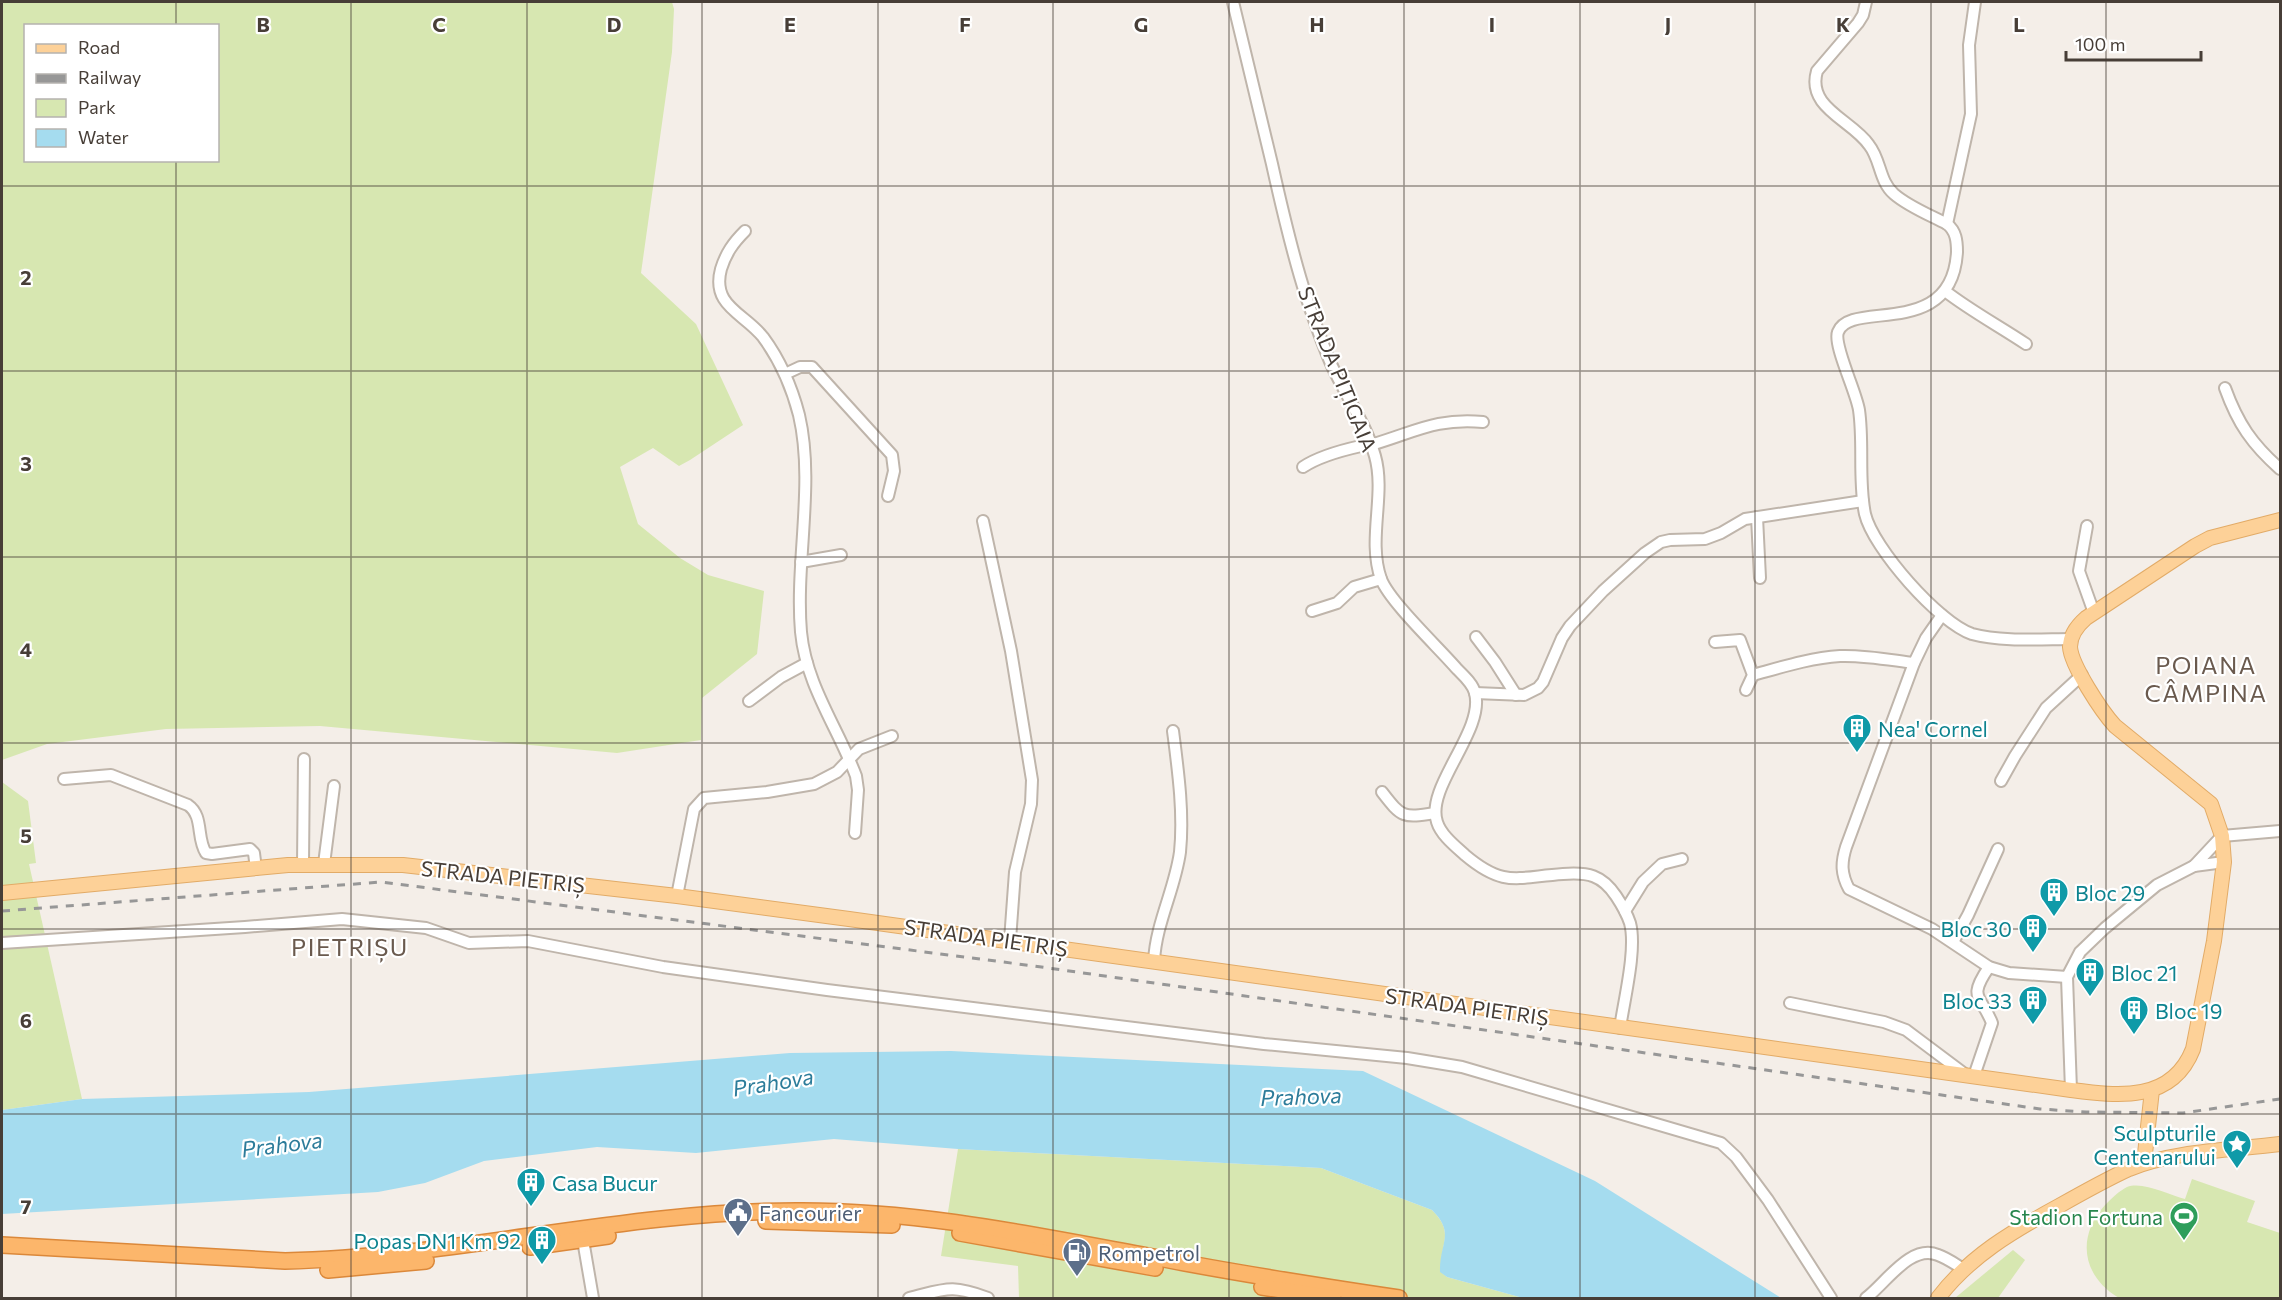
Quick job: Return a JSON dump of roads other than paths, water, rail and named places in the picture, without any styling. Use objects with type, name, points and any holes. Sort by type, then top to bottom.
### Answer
[{"type":"highway","points":[[2,1245],[316,1261],[423,1251],[704,1214],[789,1210],[858,1212],[956,1222],[1012,1231],[1189,1264],[1399,1299]]},
{"type":"highway","points":[[2,1254],[201,1266],[318,1270],[396,1265],[664,1229],[742,1221],[882,1224],[955,1232],[1332,1299]]},
{"type":"main road","points":[[2144,1163],[2152,1090],[2170,1081],[2179,1073],[2193,1050],[2214,941],[2224,862],[2222,836],[2211,804],[2108,718],[2082,675],[2072,653],[2072,639],[2080,623],[2195,546],[2210,538],[2280,520]]},
{"type":"main road","name":"STRADA PIETRIȘ","points":[[2,893],[303,865],[404,865],[677,896],[1010,940],[2071,1090],[2126,1094],[2152,1090]]},
{"type":"main road","points":[[1938,1299],[1963,1269],[1979,1255],[2023,1226],[2099,1184],[2144,1163],[2280,1144]]},
{"type":"street","name":"STRADA PIȚIGAIA","points":[[1233,2],[1289,237],[1305,291],[1333,367],[1376,459],[1377,552],[1382,579],[1393,597],[1464,675],[1475,693]]},
{"type":"street","points":[[1866,2],[1863,15],[1817,71],[1814,80],[1816,93],[1827,107],[1868,143],[1884,181],[1894,194],[1947,224],[1952,228],[1957,243],[1956,256],[1946,291],[1936,300],[1907,311],[1852,321],[1838,332],[1837,342],[1840,355],[1855,391],[1859,410],[1863,501],[1866,518],[1880,545],[1895,565],[1942,615],[1959,628],[1983,636],[2072,639]]},
{"type":"street","points":[[1947,224],[1971,114],[1969,45],[1975,2]]},
{"type":"street","points":[[745,231],[726,255],[718,279],[719,289],[725,302],[765,340],[784,374],[799,415],[803,440],[805,496],[801,562],[801,633],[807,663],[825,710],[856,776],[858,790],[855,833]]},
{"type":"street","points":[[1946,291],[1971,311],[1994,322],[2026,344]]},
{"type":"street","points":[[784,374],[800,367],[812,367],[862,424],[888,449],[894,461],[888,496]]},
{"type":"street","points":[[2225,388],[2238,421],[2254,445],[2280,469]]},
{"type":"street","points":[[1303,467],[1425,425],[1460,420],[1483,422]]},
{"type":"street","points":[[1620,1028],[1632,934],[1625,911],[1608,885],[1601,879],[1590,875],[1564,874],[1509,879],[1487,872],[1450,841],[1441,830],[1435,813],[1440,792],[1468,731],[1473,716],[1475,693],[1516,695],[1531,693],[1538,688],[1570,626],[1603,591],[1653,547],[1670,540],[1705,539],[1745,519],[1863,501]]},
{"type":"street","points":[[1757,517],[1760,578]]},
{"type":"street","points":[[983,521],[1011,651],[1032,780],[1031,804],[1015,872],[1010,940]]},
{"type":"street","points":[[2087,526],[2079,571],[2094,613]]},
{"type":"street","points":[[801,562],[841,555]]},
{"type":"street","points":[[1312,611],[1337,603],[1353,587],[1382,579]]},
{"type":"street","points":[[1942,615],[1926,638],[1914,663],[1846,846],[1843,877],[1849,889],[1924,925],[1989,967],[2009,972],[2067,977]]},
{"type":"street","points":[[1476,637],[1516,695]]},
{"type":"street","points":[[1714,642],[1740,640],[1753,675],[1746,690]]},
{"type":"street","points":[[1753,675],[1804,661],[1841,656],[1914,663]]},
{"type":"street","points":[[749,701],[781,677],[807,663]]},
{"type":"street","points":[[2001,781],[2046,708],[2082,675]]},
{"type":"street","points":[[1154,961],[1157,936],[1180,852],[1180,815],[1173,731]]},
{"type":"street","points":[[677,896],[694,809],[704,798],[802,788],[831,776],[844,767],[859,749],[892,736]]},
{"type":"street","points":[[303,865],[304,759]]},
{"type":"street","points":[[64,779],[111,775],[188,805],[195,813],[202,848],[206,853],[250,849],[254,853],[256,869]]},
{"type":"street","points":[[324,864],[334,786]]},
{"type":"street","points":[[1382,792],[1396,809],[1406,816],[1435,813]]},
{"type":"street","points":[[2194,866],[2222,836],[2280,831]]},
{"type":"street","points":[[1953,942],[1998,849]]},
{"type":"street","points":[[1625,911],[1643,882],[1662,864],[1682,859]]},
{"type":"street","points":[[2071,1090],[2067,977],[2080,952],[2104,928],[2157,885],[2194,866],[2224,862]]},
{"type":"street","points":[[2,943],[342,919],[426,928],[468,943],[528,941],[663,967],[826,990],[1264,1044],[1407,1058],[1462,1067],[1721,1143],[1736,1157],[1768,1200],[1831,1299]]},
{"type":"street","points":[[1790,1003],[1884,1022],[1906,1030],[1970,1076],[1992,1023],[1977,997],[1979,985],[1989,967]]},
{"type":"street","points":[[583,1240],[593,1299]]},
{"type":"street","points":[[1866,1299],[1908,1260],[1920,1253],[1938,1254],[1963,1269]]},
{"type":"street","points":[[909,1299],[948,1288],[966,1290],[988,1299]]},
{"type":"water","name":"Prahova","points":[[951,1051],[1363,1071],[1595,1181],[1781,1298],[1523,1298],[1447,1277],[1440,1272],[1445,1233],[1439,1218],[1432,1210],[1321,1168],[958,1149],[834,1139],[696,1153],[597,1147],[484,1161],[425,1183],[378,1192],[2,1214],[2,1110],[82,1099],[309,1092],[790,1053]]},
{"type":"railway","points":[[2,911],[381,882],[1034,966],[2040,1109],[2183,1113],[2280,1099]]},
{"type":"place","name":"Nea' Cornel","points":[[1857,754]]},
{"type":"place","name":"Bloc 29","points":[[2054,918]]},
{"type":"place","name":"Bloc 30","points":[[2033,954]]},
{"type":"place","name":"Bloc 21","points":[[2090,998]]},
{"type":"place","name":"Bloc 33","points":[[2033,1026]]},
{"type":"place","name":"Bloc 19","points":[[2134,1036]]},
{"type":"place","name":"Sculpturile Centenarului","points":[[2237,1170]]},
{"type":"place","name":"Casa Bucur","points":[[531,1208]]},
{"type":"place","name":"Fancourier","points":[[738,1238]]},
{"type":"place","name":"Stadion Fortuna","points":[[2184,1242]]},
{"type":"place","name":"Popas DN1 Km 92","points":[[542,1266]]},
{"type":"place","name":"Rompetrol","points":[[1077,1278]]},
{"type":"district","name":"POIANA CÂMPINA","points":[[2206,678]]},
{"type":"district","name":"PIETRIȘU","points":[[350,946]]}]
